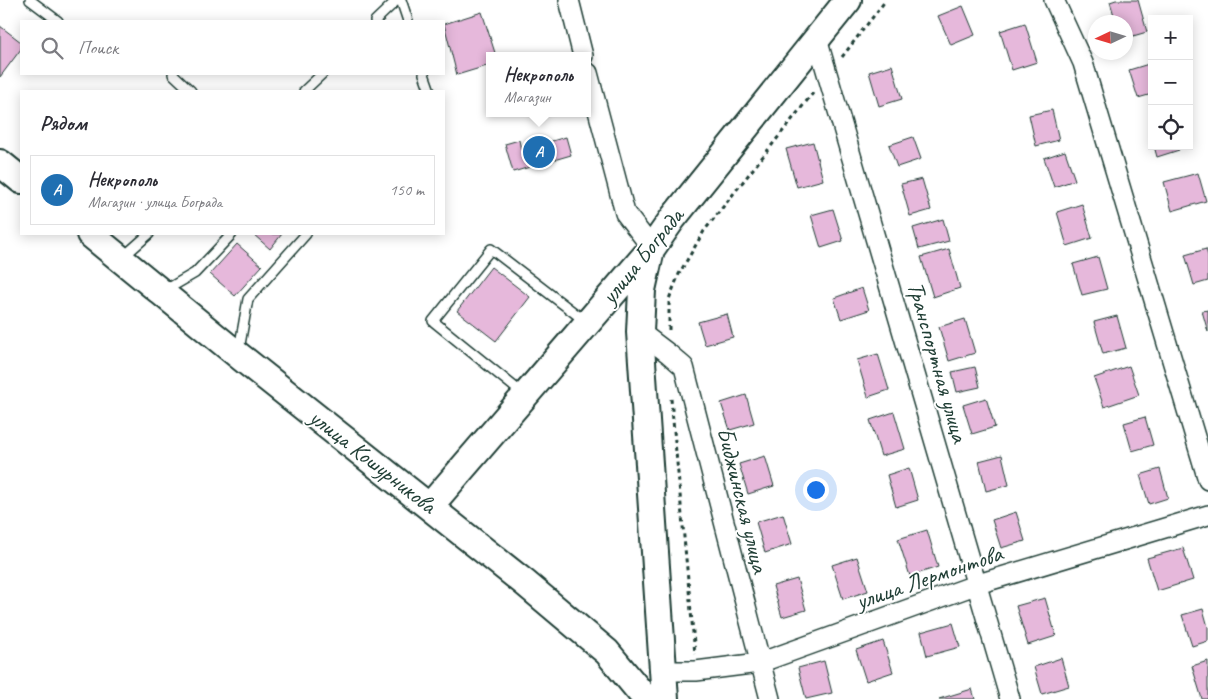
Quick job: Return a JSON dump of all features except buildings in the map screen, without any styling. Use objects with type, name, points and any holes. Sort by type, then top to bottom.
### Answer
[{"type":"main road","name":"улица Бограда","points":[[430,506],[652,248],[673,218],[848,0]]},
{"type":"main road","points":[[0,163],[20,179]]},
{"type":"main road","name":"улица Кошурникова","points":[[91,235],[122,258],[238,355],[430,506],[607,652],[646,699]]},
{"type":"main road","points":[[652,248],[642,290],[640,332],[665,699]]},
{"type":"street","points":[[568,0],[582,52]]},
{"type":"street","points":[[1054,0],[1082,64],[1208,480]]},
{"type":"street","name":"Транспортная улица","points":[[817,39],[978,584],[1010,699]]},
{"type":"street","points":[[591,84],[625,212],[652,248]]},
{"type":"street","name":"Биджинская улица","points":[[640,332],[684,367],[759,663],[770,699]]},
{"type":"street","name":"улица Лермонтова","points":[[664,671],[696,671],[759,663],[978,584],[1208,515]]},
{"type":"lane","points":[[30,0],[57,20]]},
{"type":"lane","points":[[376,20],[397,0]]},
{"type":"lane","points":[[401,0],[408,20]]},
{"type":"lane","points":[[174,75],[190,90]]},
{"type":"lane","points":[[305,90],[321,75]]},
{"type":"lane","points":[[424,75],[430,90]]},
{"type":"lane","points":[[122,258],[148,235]]},
{"type":"lane","points":[[162,292],[195,273],[231,235]]},
{"type":"lane","points":[[238,355],[248,299],[305,235]]},
{"type":"lane","points":[[524,396],[433,321],[490,249],[587,323]]},
{"type":"path","points":[[669,354],[669,299],[679,274],[704,231],[886,0]]},
{"type":"path","points":[[671,389],[696,671]]},
{"type":"place","name":"Некрополь","points":[[539,152]]}]
